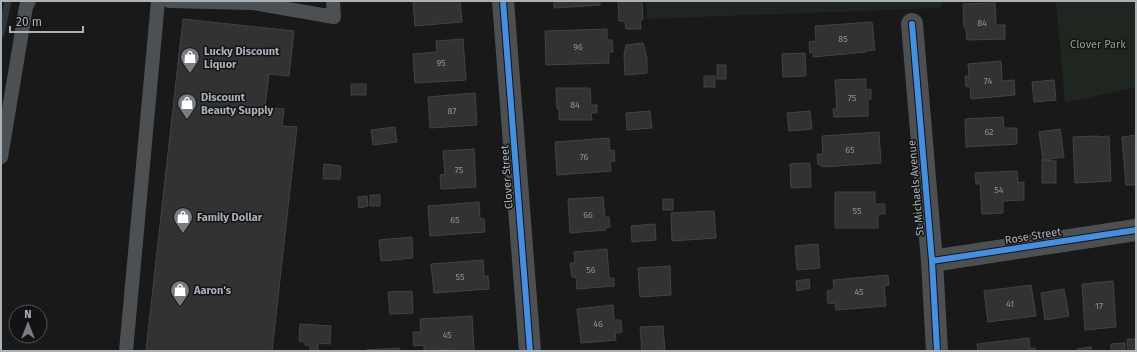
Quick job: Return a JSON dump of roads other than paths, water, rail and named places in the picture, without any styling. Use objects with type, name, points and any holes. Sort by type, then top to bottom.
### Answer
[{"type":"street","name":"Clover Street","points":[[504,1],[530,351]]},
{"type":"street","name":"St Michaels Avenue","points":[[912,24],[932,261],[937,351]]},
{"type":"street","name":"Rose Street","points":[[932,261],[1136,230]]},
{"type":"lane","points":[[1,156],[26,7],[29,1]]},
{"type":"lane","points":[[126,351],[158,1]]},
{"type":"lane","points":[[169,1],[253,2],[334,17],[333,1]]},
{"type":"waterway","points":[[1,34],[8,1]]},
{"type":"place","name":"Lucky Discount Liquor","points":[[190,74]]},
{"type":"place","name":"Discount Beauty Supply","points":[[187,120]]},
{"type":"place","name":"Family Dollar","points":[[183,234]]},
{"type":"place","name":"Aaron's","points":[[180,307]]},
{"type":"park label","name":"Clover Park","points":[[1098,44]]}]
